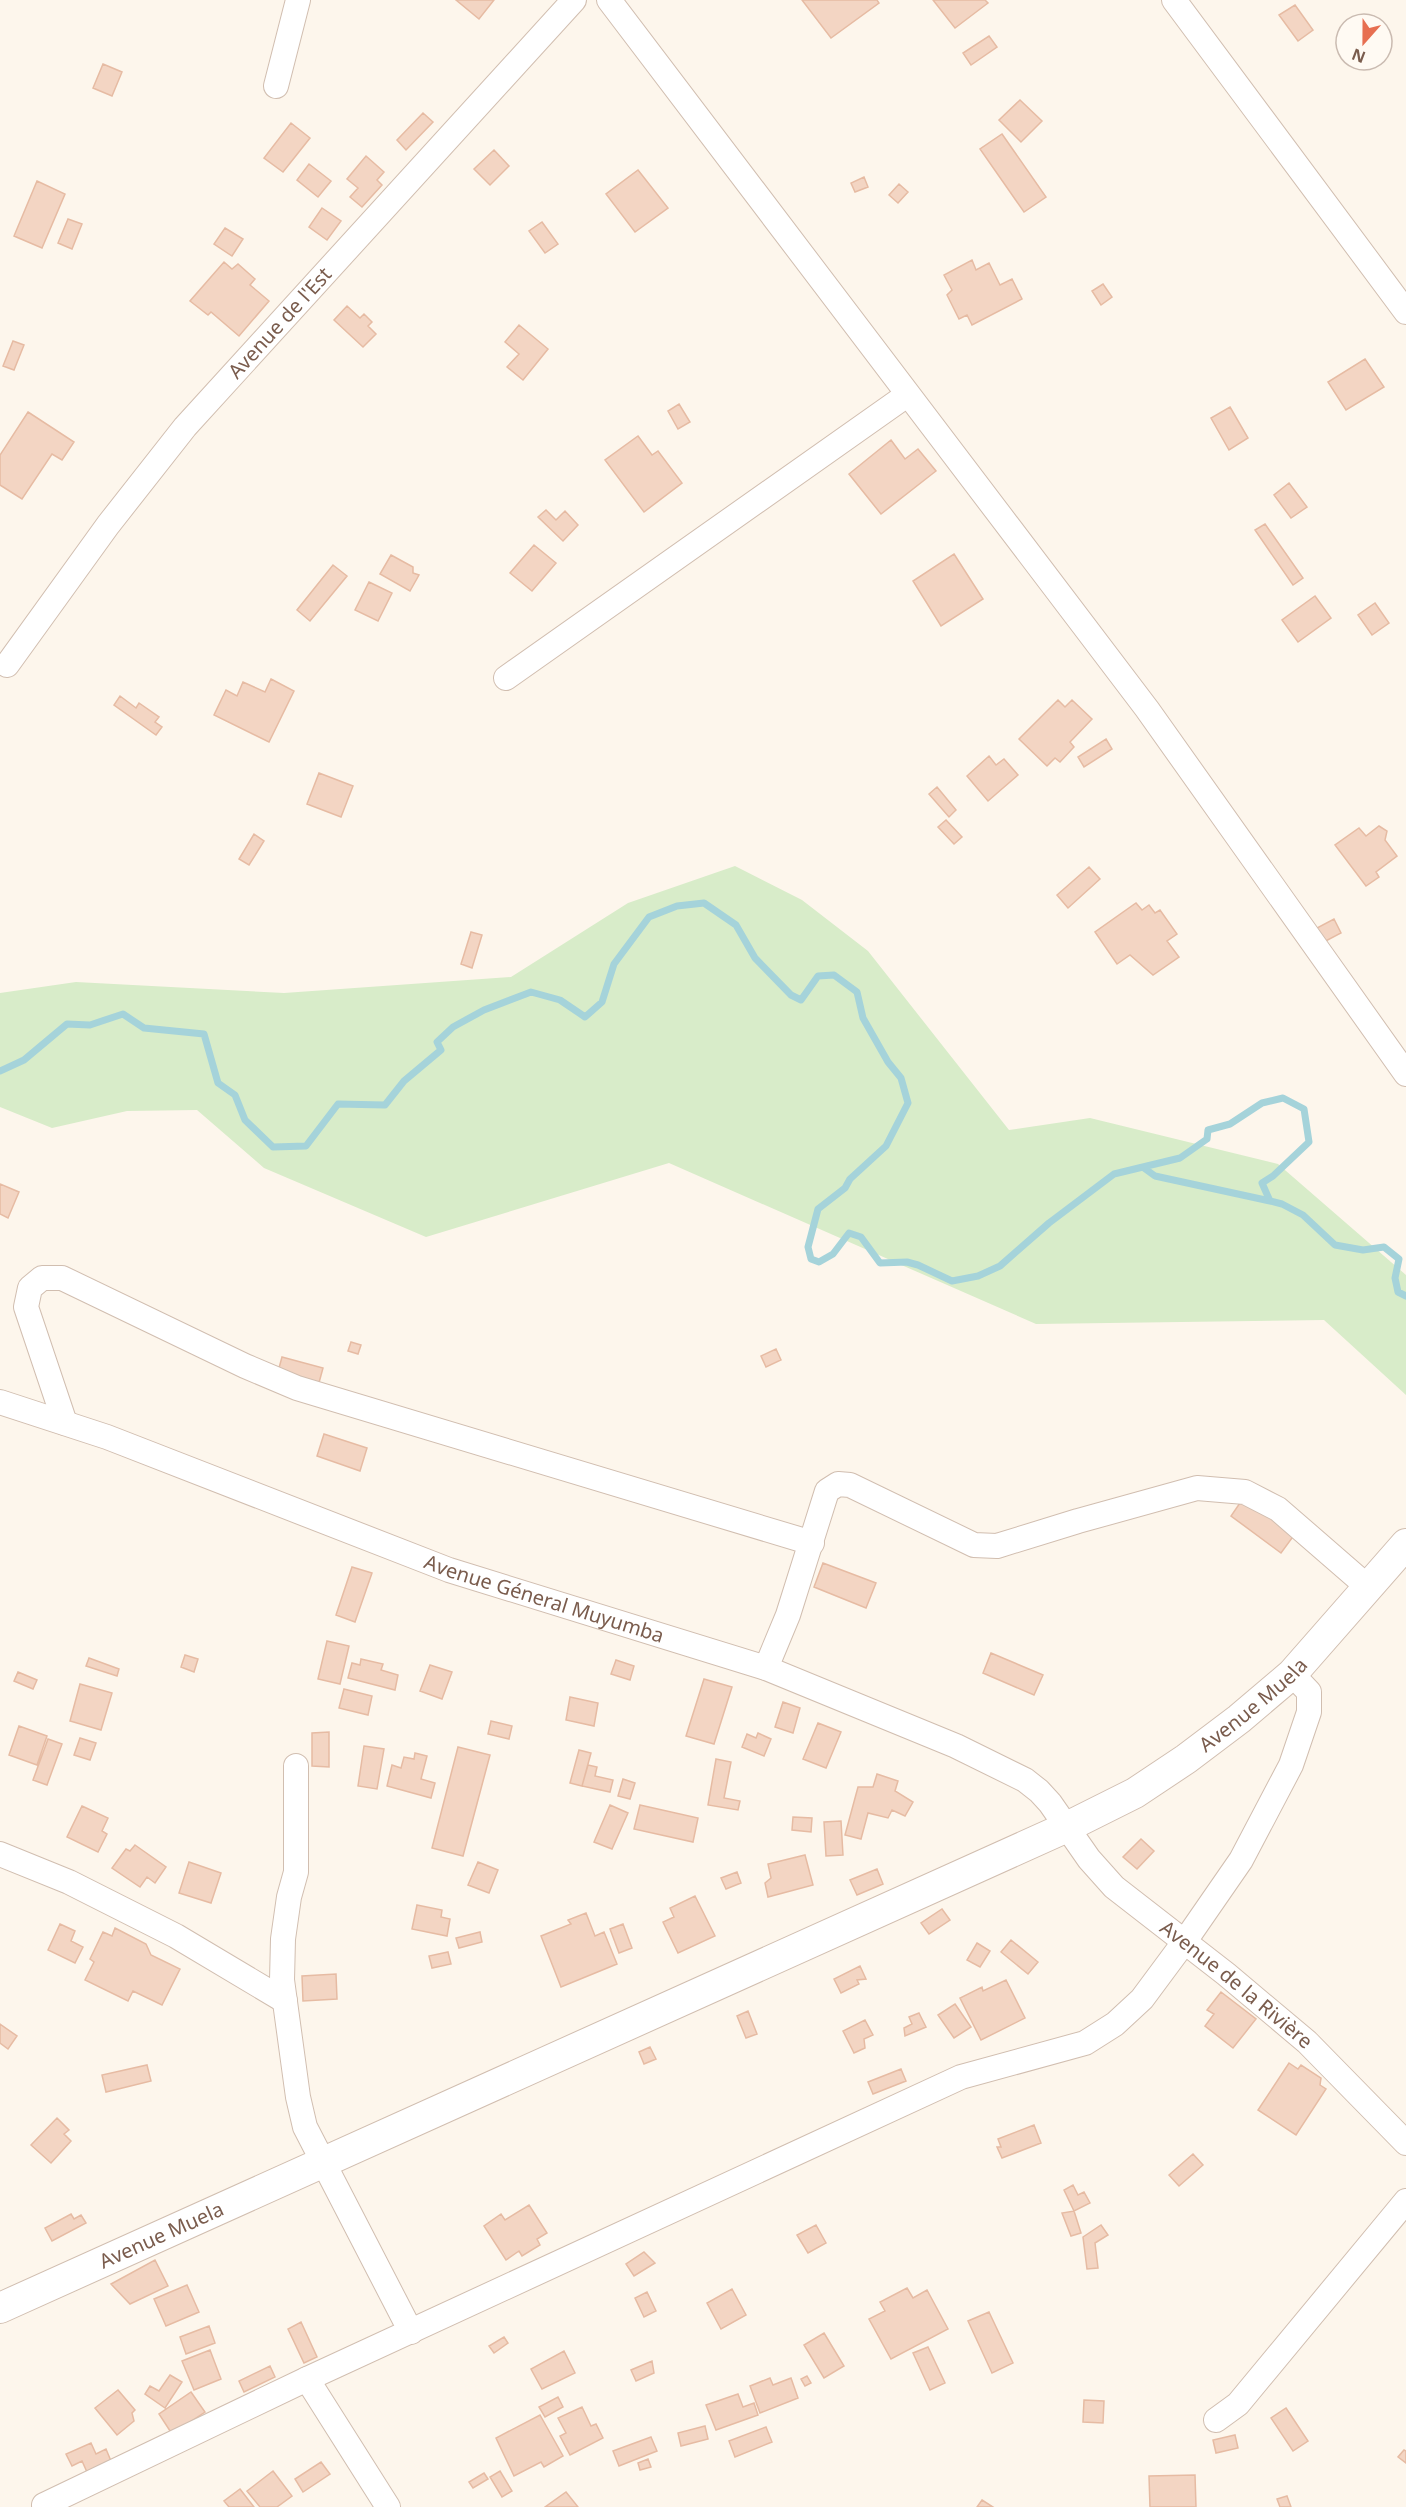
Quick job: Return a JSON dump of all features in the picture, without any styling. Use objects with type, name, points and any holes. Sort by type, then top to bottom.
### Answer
[{"type":"street","points":[[276,86],[298,0]]},
{"type":"street","name":"Avenue de l'Est","points":[[7,665],[108,525],[185,427],[574,0]]},
{"type":"street","points":[[609,0],[1147,709],[1406,1074]]},
{"type":"street","points":[[1173,0],[1406,312]]},
{"type":"street","points":[[506,678],[907,395]]},
{"type":"street","points":[[65,1423],[26,1307],[30,1288],[42,1278],[62,1278],[245,1366],[297,1388],[812,1543]]},
{"type":"street","name":"Avenue Géneral Muyumba","points":[[0,1402],[107,1437],[449,1570],[766,1668],[956,1746],[1025,1780],[1039,1791],[1067,1827]]},
{"type":"street","points":[[766,1668],[812,1543],[827,1491],[838,1484],[850,1485],[974,1545],[997,1546],[1197,1488],[1245,1492],[1278,1509],[1369,1588]]},
{"type":"street","name":"Avenue Muela","points":[[0,2308],[1067,1827],[1135,1793],[1186,1759],[1239,1719],[1292,1674],[1406,1544]]},
{"type":"street","points":[[44,2505],[307,2379],[961,2077],[1085,2043],[1115,2024],[1142,1999],[1241,1860],[1291,1765],[1309,1712],[1309,1692],[1292,1674]]},
{"type":"street","points":[[296,1766],[296,1872],[282,1939],[282,1980],[303,2118],[322,2162],[411,2332]]},
{"type":"street","name":"Avenue de la Rivière","points":[[1067,1827],[1089,1859],[1114,1887],[1185,1941],[1307,2042],[1406,2144]]},
{"type":"street","points":[[0,1854],[69,1882],[176,1936],[285,2001]]},
{"type":"street","points":[[1216,2420],[1238,2404],[1406,2201]]},
{"type":"street","points":[[307,2379],[388,2507]]},
{"type":"green space","points":[[735,866],[802,900],[868,951],[1009,1130],[1090,1118],[1278,1164],[1406,1275],[1406,1395],[1324,1320],[1036,1324],[669,1163],[426,1237],[264,1168],[197,1110],[127,1111],[52,1128],[0,1107],[0,993],[76,982],[284,993],[511,977],[628,903]]},
{"type":"building","points":[[456,0],[494,0],[479,19]]},
{"type":"building","points":[[802,0],[877,0],[879,3],[831,38]]},
{"type":"building","points":[[933,0],[985,0],[988,3],[955,28]]},
{"type":"building","points":[[1295,5],[1313,30],[1298,41],[1279,15]]},
{"type":"building","points":[[989,36],[997,47],[971,65],[963,53]]},
{"type":"building","points":[[103,64],[122,72],[112,96],[93,88]]},
{"type":"building","points":[[1020,100],[1042,121],[1021,142],[999,120]]},
{"type":"building","points":[[423,113],[433,122],[406,150],[397,140]]},
{"type":"building","points":[[291,123],[310,138],[283,172],[264,158]]},
{"type":"building","points":[[1002,134],[1046,197],[1024,212],[980,149]]},
{"type":"building","points":[[494,150],[509,166],[490,185],[474,169]]},
{"type":"building","points":[[366,156],[384,172],[377,180],[382,185],[362,207],[350,197],[358,188],[347,179]]},
{"type":"building","points":[[309,164],[331,181],[318,197],[297,180]]},
{"type":"building","points":[[638,170],[668,208],[635,232],[606,194]]},
{"type":"building","points":[[864,177],[868,187],[855,192],[851,183]]},
{"type":"building","points":[[37,181],[65,194],[42,248],[14,236]]},
{"type":"building","points":[[899,184],[908,192],[898,203],[889,195]]},
{"type":"building","points":[[322,208],[341,221],[327,240],[309,227]]},
{"type":"building","points":[[68,219],[82,224],[72,249],[58,243]]},
{"type":"building","points":[[542,222],[558,244],[545,253],[529,231]]},
{"type":"building","points":[[225,228],[243,239],[232,256],[214,244]]},
{"type":"building","points":[[972,260],[976,270],[989,263],[1000,285],[1012,279],[1022,299],[972,325],[967,315],[959,319],[947,295],[952,290],[944,275]]},
{"type":"building","points":[[224,262],[232,269],[238,264],[255,279],[250,285],[269,301],[239,336],[211,312],[208,315],[190,301]]},
{"type":"building","points":[[1103,284],[1112,297],[1101,305],[1092,291]]},
{"type":"building","points":[[347,306],[360,318],[364,314],[372,322],[368,326],[376,334],[363,347],[334,320]]},
{"type":"building","points":[[519,325],[548,349],[523,380],[507,367],[519,354],[505,342]]},
{"type":"building","points":[[13,341],[24,345],[14,370],[3,366]]},
{"type":"building","points":[[1365,359],[1384,387],[1346,410],[1328,382]]},
{"type":"building","points":[[679,404],[690,422],[678,429],[668,411]]},
{"type":"building","points":[[1230,407],[1248,438],[1229,450],[1211,418]]},
{"type":"building","points":[[28,412],[74,442],[62,460],[52,454],[22,499],[0,485],[0,455]]},
{"type":"building","points":[[638,436],[652,455],[658,451],[682,483],[644,512],[605,460]]},
{"type":"building","points":[[891,440],[905,459],[918,449],[936,471],[881,514],[849,474]]},
{"type":"building","points":[[1289,483],[1307,507],[1291,518],[1274,495]]},
{"type":"building","points":[[546,510],[556,520],[565,511],[578,525],[563,541],[538,517]]},
{"type":"building","points":[[1265,524],[1303,578],[1293,585],[1255,530]]},
{"type":"building","points":[[534,545],[556,563],[532,591],[510,573]]},
{"type":"building","points":[[954,554],[983,599],[941,626],[913,581]]},
{"type":"building","points":[[391,555],[413,567],[413,573],[419,575],[410,591],[380,574]]},
{"type":"building","points":[[333,565],[347,576],[310,621],[297,610]]},
{"type":"building","points":[[369,582],[392,593],[378,621],[355,610]]},
{"type":"building","points":[[1315,596],[1331,618],[1298,642],[1282,620]]},
{"type":"building","points":[[1375,603],[1389,623],[1372,635],[1358,615]]},
{"type":"building","points":[[271,679],[294,691],[269,742],[214,715],[226,690],[237,696],[243,682],[265,692]]},
{"type":"building","points":[[120,696],[136,708],[139,703],[159,717],[155,722],[162,727],[156,735],[114,705]]},
{"type":"building","points":[[1058,700],[1065,707],[1072,700],[1092,719],[1070,742],[1074,747],[1060,762],[1055,758],[1047,766],[1019,739]]},
{"type":"building","points":[[1106,739],[1112,749],[1084,767],[1078,757]]},
{"type":"building","points":[[989,756],[996,765],[1004,759],[1018,775],[988,801],[967,776]]},
{"type":"building","points":[[319,773],[353,786],[341,817],[307,804]]},
{"type":"building","points":[[937,787],[956,810],[949,817],[929,794]]},
{"type":"building","points":[[946,820],[962,837],[954,844],[938,827]]},
{"type":"building","points":[[1379,826],[1387,831],[1385,840],[1397,856],[1376,872],[1379,877],[1366,886],[1335,845],[1359,828],[1366,836]]},
{"type":"building","points":[[254,834],[264,841],[249,865],[239,859]]},
{"type":"building","points":[[1089,867],[1100,879],[1068,908],[1057,895]]},
{"type":"building","points":[[1136,903],[1142,910],[1149,905],[1155,913],[1160,910],[1177,934],[1167,941],[1179,957],[1153,975],[1130,955],[1117,964],[1095,932]]},
{"type":"building","points":[[1334,919],[1341,933],[1322,943],[1315,929]]},
{"type":"building","points":[[471,932],[482,935],[472,968],[461,964]]},
{"type":"building","points":[[0,1184],[19,1192],[8,1218],[0,1214]]},
{"type":"building","points":[[351,1342],[361,1345],[358,1354],[348,1351]]},
{"type":"building","points":[[776,1349],[781,1360],[766,1367],[761,1356]]},
{"type":"building","points":[[282,1357],[323,1368],[317,1390],[276,1379]]},
{"type":"building","points":[[324,1434],[367,1448],[360,1471],[317,1456]]},
{"type":"building","points":[[1244,1497],[1295,1534],[1281,1553],[1231,1516]]},
{"type":"building","points":[[823,1563],[876,1583],[866,1608],[814,1587]]},
{"type":"building","points":[[352,1567],[372,1573],[355,1622],[336,1615]]},
{"type":"building","points":[[327,1641],[349,1646],[340,1684],[318,1679]]},
{"type":"building","points":[[991,1653],[1043,1675],[1034,1695],[983,1673]]},
{"type":"building","points":[[185,1655],[198,1659],[194,1672],[181,1667]]},
{"type":"building","points":[[89,1658],[119,1669],[117,1676],[86,1666]]},
{"type":"building","points":[[361,1659],[383,1664],[381,1670],[398,1675],[395,1690],[348,1678],[352,1663],[360,1665]]},
{"type":"building","points":[[616,1660],[634,1666],[630,1680],[611,1674]]},
{"type":"building","points":[[430,1665],[452,1672],[442,1699],[420,1691]]},
{"type":"building","points":[[18,1672],[37,1680],[33,1689],[14,1681]]},
{"type":"building","points":[[704,1679],[732,1687],[714,1744],[686,1736]]},
{"type":"building","points":[[80,1684],[112,1693],[101,1730],[70,1721]]},
{"type":"building","points":[[344,1689],[372,1696],[368,1715],[339,1708]]},
{"type":"building","points":[[570,1697],[598,1703],[594,1726],[566,1720]]},
{"type":"building","points":[[783,1702],[800,1708],[793,1733],[775,1727]]},
{"type":"building","points":[[491,1721],[512,1726],[509,1739],[488,1734]]},
{"type":"building","points":[[818,1723],[841,1732],[826,1768],[803,1759]]},
{"type":"building","points":[[19,1726],[47,1736],[37,1765],[9,1755]]},
{"type":"building","points":[[329,1732],[329,1767],[312,1766],[312,1733]]},
{"type":"building","points":[[758,1733],[771,1739],[764,1756],[742,1747],[747,1734],[756,1738]]},
{"type":"building","points":[[80,1738],[96,1743],[90,1760],[74,1755]]},
{"type":"building","points":[[48,1739],[62,1744],[47,1785],[33,1780]]},
{"type":"building","points":[[364,1746],[384,1749],[377,1789],[358,1786]]},
{"type":"building","points":[[458,1747],[490,1755],[463,1856],[432,1848]]},
{"type":"building","points":[[579,1750],[591,1753],[582,1786],[570,1783]]},
{"type":"building","points":[[415,1753],[427,1756],[421,1779],[435,1783],[431,1798],[387,1786],[392,1765],[401,1768],[404,1757],[414,1759]]},
{"type":"building","points":[[716,1759],[731,1762],[724,1798],[740,1801],[738,1810],[708,1805]]},
{"type":"building","points":[[588,1765],[597,1767],[595,1776],[613,1780],[610,1792],[582,1786]]},
{"type":"building","points":[[877,1774],[898,1781],[895,1791],[913,1802],[905,1816],[892,1810],[888,1818],[868,1813],[861,1839],[845,1835],[858,1787],[873,1787]]},
{"type":"building","points":[[623,1779],[635,1783],[630,1799],[618,1796]]},
{"type":"building","points":[[610,1805],[628,1813],[612,1849],[594,1842]]},
{"type":"building","points":[[640,1805],[698,1818],[693,1842],[634,1829]]},
{"type":"building","points":[[82,1806],[108,1818],[102,1831],[107,1834],[98,1852],[67,1837]]},
{"type":"building","points":[[793,1817],[812,1818],[811,1832],[792,1830]]},
{"type":"building","points":[[841,1821],[843,1855],[826,1856],[824,1822]]},
{"type":"building","points":[[1141,1839],[1154,1851],[1137,1869],[1123,1857]]},
{"type":"building","points":[[135,1845],[166,1867],[155,1883],[147,1877],[140,1887],[112,1868],[126,1849],[130,1851]]},
{"type":"building","points":[[805,1855],[813,1885],[768,1897],[765,1883],[771,1878],[768,1864]]},
{"type":"building","points":[[189,1862],[221,1873],[211,1903],[179,1893]]},
{"type":"building","points":[[478,1862],[498,1870],[489,1893],[468,1885]]},
{"type":"building","points":[[877,1869],[883,1884],[857,1895],[850,1880]]},
{"type":"building","points":[[737,1872],[741,1883],[726,1889],[721,1878]]},
{"type":"building","points":[[695,1896],[715,1936],[678,1953],[663,1922],[674,1917],[670,1908]]},
{"type":"building","points":[[417,1905],[442,1910],[441,1917],[450,1919],[447,1936],[412,1929]]},
{"type":"building","points":[[942,1909],[950,1920],[929,1934],[921,1923]]},
{"type":"building","points":[[586,1913],[595,1936],[604,1932],[617,1964],[561,1987],[541,1936],[571,1924],[568,1920]]},
{"type":"building","points":[[60,1924],[75,1931],[71,1941],[83,1947],[75,1963],[48,1950]]},
{"type":"building","points":[[623,1924],[632,1948],[619,1953],[610,1929]]},
{"type":"building","points":[[115,1928],[146,1944],[151,1955],[180,1969],[162,2005],[133,1991],[128,2001],[85,1980],[94,1962],[90,1959],[103,1932],[112,1936]]},
{"type":"building","points":[[480,1932],[482,1942],[459,1948],[456,1938]]},
{"type":"building","points":[[1011,1940],[1038,1962],[1028,1974],[1001,1952]]},
{"type":"building","points":[[977,1943],[990,1951],[980,1967],[967,1960]]},
{"type":"building","points":[[448,1952],[451,1964],[432,1968],[429,1956]]},
{"type":"building","points":[[860,1966],[866,1979],[857,1980],[859,1984],[841,1993],[834,1979]]},
{"type":"building","points":[[336,1974],[337,1999],[303,2001],[302,1976]]},
{"type":"building","points":[[1006,1980],[1025,2018],[981,2040],[960,1998],[982,1987],[983,1991]]},
{"type":"building","points":[[1221,1992],[1256,2019],[1233,2048],[1205,2026],[1214,2014],[1207,2010]]},
{"type":"building","points":[[955,2004],[971,2027],[954,2038],[938,2015]]},
{"type":"building","points":[[748,2011],[757,2034],[746,2038],[737,2016]]},
{"type":"building","points":[[919,2013],[926,2027],[905,2036],[904,2028],[912,2024],[909,2017]]},
{"type":"building","points":[[865,2020],[873,2035],[864,2039],[865,2048],[854,2053],[843,2031]]},
{"type":"building","points":[[0,2024],[17,2036],[8,2049],[0,2043]]},
{"type":"building","points":[[650,2047],[656,2059],[644,2064],[639,2052]]},
{"type":"building","points":[[1289,2063],[1298,2069],[1301,2065],[1321,2078],[1320,2085],[1326,2089],[1296,2135],[1258,2110]]},
{"type":"building","points":[[147,2065],[151,2081],[106,2092],[102,2075]]},
{"type":"building","points":[[901,2069],[906,2081],[873,2094],[868,2082]]},
{"type":"building","points":[[57,2118],[69,2130],[64,2134],[71,2141],[51,2163],[31,2145]]},
{"type":"building","points":[[1034,2125],[1041,2143],[1002,2158],[997,2147],[1001,2147],[998,2139]]},
{"type":"building","points":[[1193,2154],[1203,2165],[1179,2186],[1169,2175]]},
{"type":"building","points":[[1073,2185],[1078,2195],[1084,2192],[1090,2203],[1074,2211],[1064,2190]]},
{"type":"building","points":[[529,2205],[547,2233],[537,2239],[540,2245],[522,2256],[519,2251],[506,2260],[484,2226],[501,2214],[505,2220]]},
{"type":"building","points":[[1074,2211],[1081,2233],[1071,2236],[1062,2213]]},
{"type":"building","points":[[71,2214],[74,2219],[81,2215],[86,2223],[52,2241],[45,2228]]},
{"type":"building","points":[[816,2225],[826,2243],[808,2253],[797,2235]]},
{"type":"building","points":[[1101,2225],[1108,2235],[1095,2243],[1098,2268],[1087,2269],[1083,2237]]},
{"type":"building","points":[[644,2252],[655,2263],[634,2276],[626,2264]]},
{"type":"building","points":[[155,2260],[168,2286],[130,2304],[111,2284]]},
{"type":"building","points":[[187,2285],[199,2312],[166,2326],[154,2299]]},
{"type":"building","points":[[907,2288],[913,2298],[927,2290],[948,2329],[891,2359],[869,2319],[885,2311],[880,2302]]},
{"type":"building","points":[[732,2289],[746,2315],[721,2329],[707,2303]]},
{"type":"building","points":[[647,2292],[656,2311],[644,2317],[635,2298]]},
{"type":"building","points":[[989,2312],[1013,2363],[992,2373],[968,2321]]},
{"type":"building","points":[[301,2322],[317,2357],[304,2363],[288,2329]]},
{"type":"building","points":[[209,2326],[215,2343],[186,2354],[180,2337]]},
{"type":"building","points":[[824,2333],[844,2366],[824,2378],[804,2345]]},
{"type":"building","points":[[504,2337],[508,2343],[494,2353],[489,2346]]},
{"type":"building","points":[[928,2347],[945,2383],[930,2390],[913,2353]]},
{"type":"building","points":[[210,2350],[221,2379],[194,2390],[182,2361]]},
{"type":"building","points":[[564,2351],[575,2373],[542,2389],[531,2369]]},
{"type":"building","points":[[652,2361],[654,2373],[636,2381],[631,2370]]},
{"type":"building","points":[[270,2366],[275,2377],[244,2392],[239,2381]]},
{"type":"building","points":[[170,2375],[182,2382],[165,2408],[145,2394],[150,2386],[159,2391]]},
{"type":"building","points":[[807,2376],[811,2383],[805,2386],[801,2379]]},
{"type":"building","points":[[770,2378],[773,2385],[791,2378],[798,2398],[760,2413],[750,2386]]},
{"type":"building","points":[[118,2390],[135,2410],[132,2413],[134,2421],[117,2435],[95,2408]]},
{"type":"building","points":[[191,2392],[205,2412],[172,2434],[159,2414]]},
{"type":"building","points":[[738,2394],[743,2407],[754,2403],[758,2415],[716,2430],[706,2405]]},
{"type":"building","points":[[558,2397],[563,2407],[545,2417],[539,2407]]},
{"type":"building","points":[[1084,2400],[1104,2401],[1103,2423],[1083,2422]]},
{"type":"building","points":[[582,2407],[591,2426],[596,2424],[603,2438],[570,2455],[560,2436],[566,2433],[558,2418]]},
{"type":"building","points":[[1286,2408],[1308,2441],[1293,2451],[1271,2418]]},
{"type":"building","points":[[540,2415],[563,2456],[544,2467],[541,2462],[514,2476],[496,2438]]},
{"type":"building","points":[[705,2426],[708,2439],[681,2446],[678,2433]]},
{"type":"building","points":[[766,2427],[772,2442],[735,2457],[729,2441]]},
{"type":"building","points":[[1235,2435],[1238,2448],[1216,2453],[1213,2440]]},
{"type":"building","points":[[651,2437],[657,2451],[619,2466],[613,2451]]},
{"type":"building","points":[[91,2443],[96,2454],[106,2449],[111,2461],[87,2472],[82,2461],[72,2466],[66,2454]]},
{"type":"building","points":[[1404,2450],[1406,2451],[1406,2463],[1398,2457]]},
{"type":"building","points":[[648,2459],[651,2467],[640,2470],[638,2463]]},
{"type":"building","points":[[321,2462],[330,2474],[303,2492],[295,2479]]},
{"type":"building","points":[[273,2471],[292,2496],[277,2507],[260,2507],[247,2491]]},
{"type":"building","points":[[500,2471],[512,2491],[502,2497],[490,2477]]},
{"type":"building","points":[[484,2473],[488,2479],[473,2488],[469,2482]]},
{"type":"building","points":[[1195,2475],[1196,2507],[1150,2507],[1149,2476]]},
{"type":"building","points":[[240,2489],[254,2507],[229,2507],[224,2501]]},
{"type":"building","points":[[566,2492],[578,2507],[545,2507]]},
{"type":"building","points":[[1287,2496],[1291,2507],[1280,2507],[1277,2499]]},
{"type":"building","points":[[982,2500],[993,2507],[977,2507]]},
{"type":"waterway","points":[[0,1071],[24,1060],[67,1024],[90,1025],[123,1014],[144,1028],[204,1034],[218,1083],[235,1095],[245,1120],[273,1147],[306,1146],[338,1104],[385,1105],[404,1081],[441,1050],[437,1042],[453,1027],[484,1010],[531,992],[560,1000],[585,1017],[602,1002],[614,964],[649,917],[677,906],[704,903],[736,925],[755,958],[791,995],[801,1000],[818,976],[834,975],[857,992],[863,1018],[888,1062],[901,1078],[908,1103],[886,1146],[850,1179],[845,1188],[818,1209],[808,1247],[811,1259],[819,1262],[833,1254],[849,1233],[861,1237],[880,1263],[907,1262],[952,1281],[978,1276],[1000,1266],[1049,1223],[1114,1174],[1180,1158],[1207,1139],[1208,1130],[1230,1124],[1262,1103],[1283,1098],[1304,1109],[1309,1142],[1273,1176],[1262,1183],[1270,1201],[1282,1204],[1303,1215],[1335,1245],[1363,1250],[1384,1247],[1399,1259],[1395,1278],[1398,1292],[1406,1296]]},
{"type":"waterway","points":[[1144,1168],[1155,1176],[1270,1201]]}]
